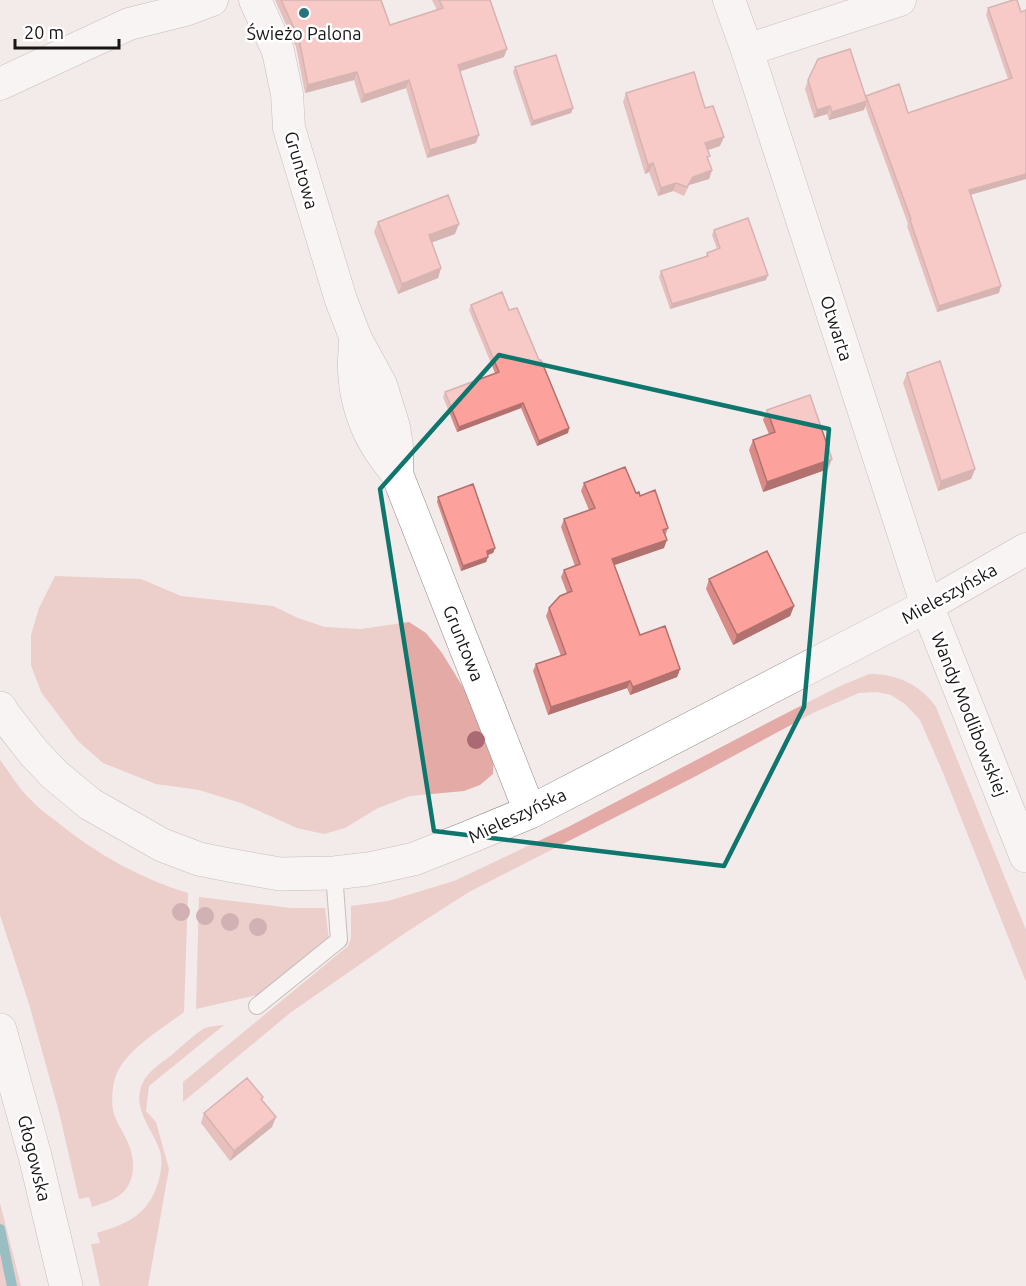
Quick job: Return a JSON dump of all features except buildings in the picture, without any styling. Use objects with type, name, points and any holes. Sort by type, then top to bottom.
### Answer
[{"type":"street","points":[[0,84],[129,24],[185,10],[212,0]]},
{"type":"street","name":"Gruntowa","points":[[255,0],[278,51],[287,93],[289,128],[340,300],[356,339],[381,385],[394,427],[397,474],[530,812]]},
{"type":"street","name":"Otwarta","points":[[729,0],[927,606]]},
{"type":"street","points":[[747,50],[900,0]]},
{"type":"street","name":"Mieleszyńska","points":[[3,712],[34,753],[55,775],[90,804],[162,845],[199,859],[280,874],[334,873],[368,869],[414,858],[530,812],[927,606],[1026,549]]},
{"type":"street","name":"Wandy Modlibowskiej","points":[[927,606],[1026,856]]},
{"type":"street","name":"Głogowska","points":[[0,1030],[35,1156],[66,1286]]},
{"type":"lane","points":[[257,1006],[339,940],[334,873]]},
{"type":"highlighted area","points":[[499,355],[829,429],[804,707],[724,866],[434,831],[380,489]]},
{"type":"shaded area","points":[[55,576],[141,579],[181,596],[273,606],[325,627],[361,629],[409,622],[426,633],[442,653],[479,713],[494,756],[493,774],[480,785],[464,791],[410,796],[378,808],[345,828],[324,834],[297,828],[241,803],[199,790],[156,784],[103,763],[78,741],[41,692],[31,665],[31,635],[39,608]]},
{"type":"shaded area","points":[[869,674],[889,676],[907,682],[923,692],[936,707],[1026,930],[1026,982],[920,720],[905,704],[891,695],[877,692],[859,693],[815,712],[698,775],[469,892],[405,933],[290,1013],[183,1102],[183,1082],[348,946],[351,938],[351,906],[388,901],[454,881],[568,827],[775,719]]},
{"type":"shaded area","points":[[0,760],[34,803],[86,844],[135,872],[188,893],[184,1012],[135,1049],[126,1058],[115,1078],[112,1106],[132,1155],[132,1175],[123,1193],[92,1207],[89,1197],[79,1199],[59,1112],[29,1004],[0,915]]},
{"type":"shaded area","points":[[199,897],[291,908],[325,908],[329,940],[262,994],[196,1009]]},
{"type":"shaded area","points":[[224,1025],[149,1086],[146,1111],[156,1122],[169,1169],[148,1286],[100,1286],[91,1244],[100,1243],[97,1233],[127,1222],[142,1211],[154,1194],[160,1175],[160,1151],[140,1107],[142,1085],[153,1070],[198,1033],[205,1028]]},
{"type":"shaded area","points":[[0,1203],[21,1286],[0,1286]]},
{"type":"waterway","points":[[0,1229],[12,1286]]},
{"type":"place","name":"Świeżo Palona","points":[[304,13]]}]
